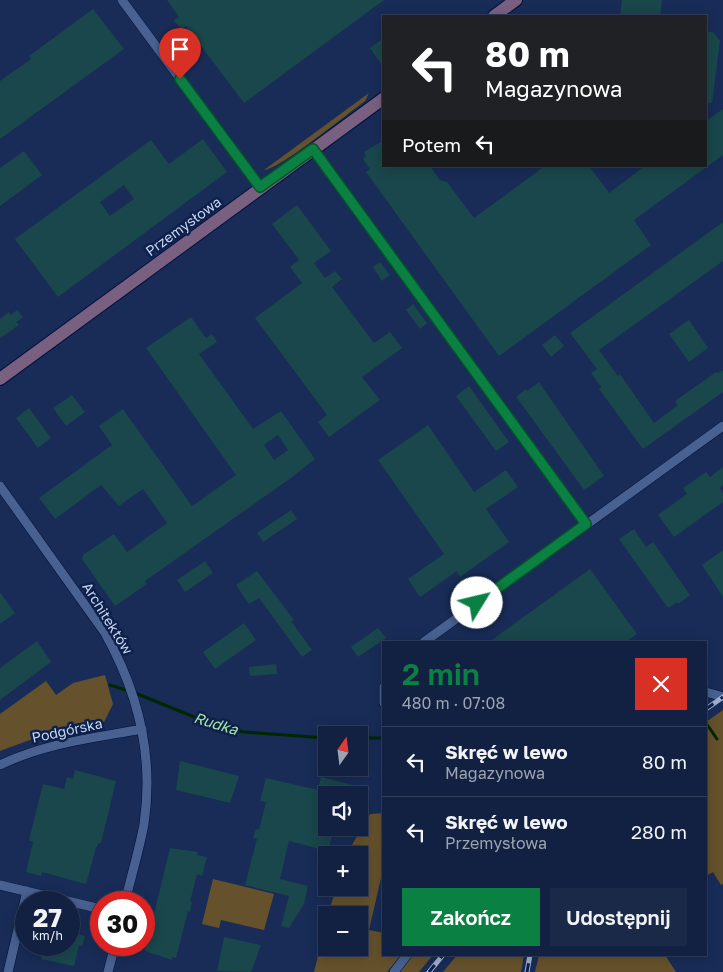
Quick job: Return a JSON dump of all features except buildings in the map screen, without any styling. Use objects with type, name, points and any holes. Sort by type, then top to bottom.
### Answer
[{"type":"street","points":[[122,0],[260,187]]},
{"type":"street","points":[[495,15],[516,0]]},
{"type":"street","name":"Przemysłowa","points":[[0,379],[382,99]]},
{"type":"street","points":[[313,149],[586,524]]},
{"type":"street","points":[[425,641],[723,426]]},
{"type":"street","name":"Architektów","points":[[0,486],[90,610],[119,658],[129,680],[142,729],[146,767],[144,824],[128,891]]},
{"type":"street","points":[[707,692],[723,697]]},
{"type":"street","name":"Podgórska","points":[[0,765],[56,744],[142,729]]},
{"type":"street","points":[[0,885],[27,891]]},
{"type":"street","points":[[8,972],[15,942]]},
{"type":"street","points":[[108,972],[112,956]]},
{"type":"street","points":[[394,972],[406,956]]},
{"type":"shaded area","points":[[369,93],[365,101],[314,140],[284,161],[264,170]]},
{"type":"shaded area","points":[[105,675],[113,704],[104,722],[54,731],[0,751],[0,714],[46,681],[56,695],[73,683]]},
{"type":"shaded area","points":[[723,710],[723,884],[721,885],[713,872],[707,875],[707,721]]},
{"type":"shaded area","points":[[382,813],[382,874],[369,930],[382,933],[382,956],[400,956],[387,972],[314,972],[318,956],[368,956],[368,906],[331,906],[334,896],[368,896],[368,846],[351,846],[357,836],[368,836],[368,817],[370,814]]},
{"type":"shaded area","points":[[213,879],[274,894],[264,930],[221,920],[219,928],[202,924]]},
{"type":"shaded area","points":[[411,956],[432,956],[419,972],[399,972]]},
{"type":"shaded area","points":[[456,956],[524,956],[521,972],[443,972]]},
{"type":"shaded area","points":[[539,956],[666,956],[676,972],[535,972]]},
{"type":"waterway","name":"Rudka","points":[[110,685],[129,691]]},
{"type":"waterway","name":"Rudka","points":[[135,693],[219,727],[244,732],[318,737]]},
{"type":"waterway","name":"Rudka","points":[[707,724],[717,739]]},
{"type":"waterway","name":"Rudka","points":[[369,738],[382,738]]},
{"type":"railway","points":[[707,708],[723,697]]},
{"type":"railway","points":[[429,972],[442,956]]},
{"type":"railway","points":[[527,972],[530,956]]},
{"type":"route","points":[[180,79],[260,187],[313,149],[586,524],[477,603]]}]
